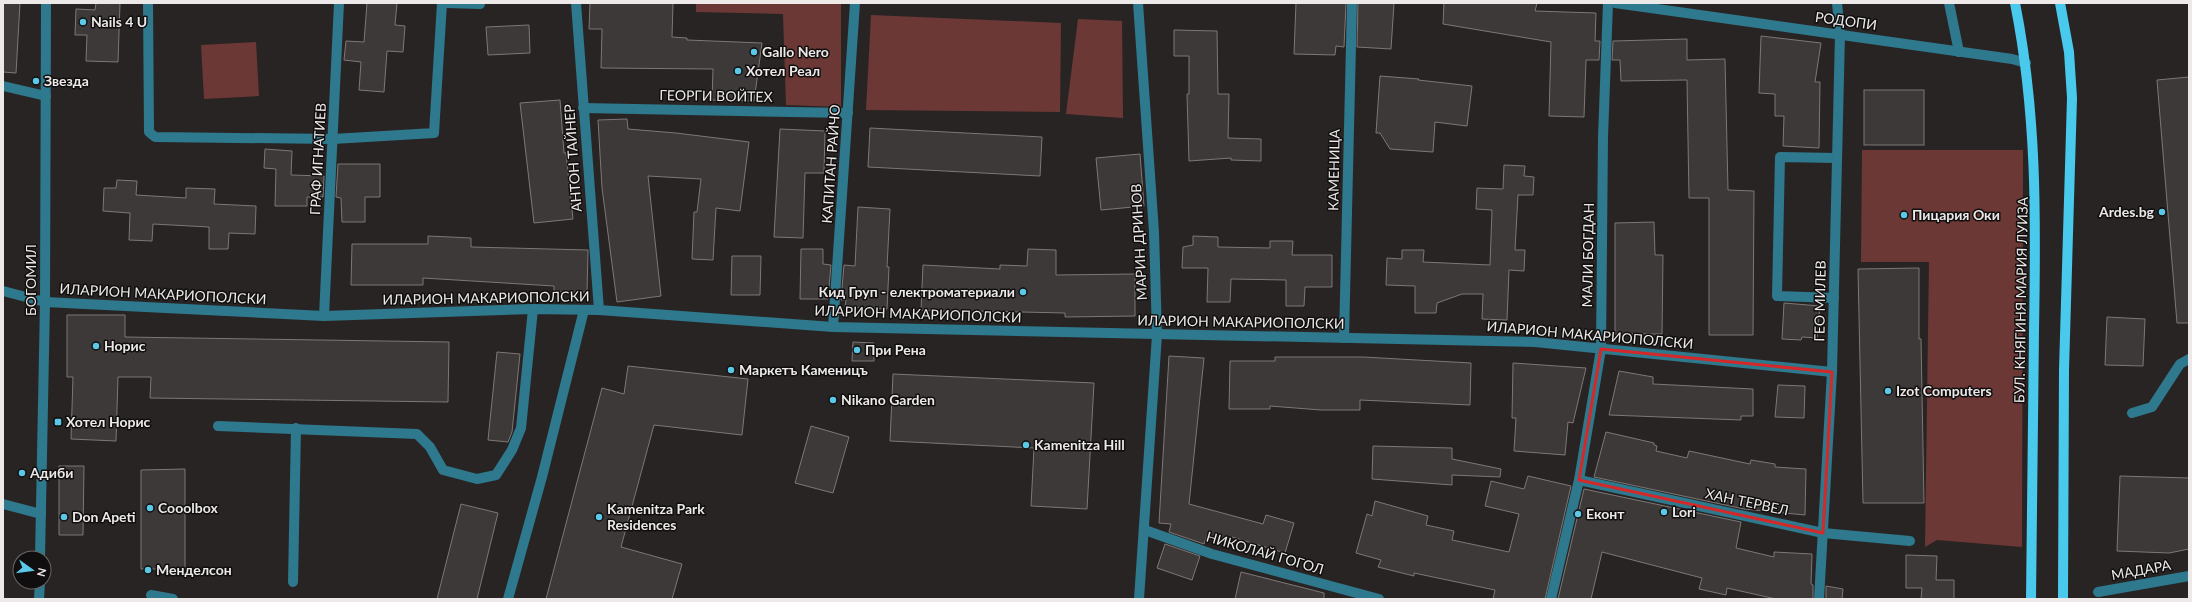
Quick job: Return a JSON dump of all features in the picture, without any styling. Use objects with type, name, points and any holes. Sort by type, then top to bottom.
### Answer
[{"type":"main road","name":"БУЛ. КНЯГИНЯ МАРИЯ ЛУИЗА","points":[[2016,3],[2032,107],[2036,201],[2031,599]]},
{"type":"main road","points":[[2060,3],[2069,52],[2072,98],[2064,370],[2063,599]]},
{"type":"street","name":"БОГОМИЛ","points":[[40,550],[45,302],[46,3]]},
{"type":"street","points":[[148,3],[148,132],[155,138],[333,139],[434,133],[442,3]]},
{"type":"street","name":"ГРАФ ИГНАТИЕВ","points":[[324,316],[339,3]]},
{"type":"street","points":[[446,3],[480,4]]},
{"type":"street","name":"АНТОН ТАЙНЕР","points":[[576,3],[599,310]]},
{"type":"street","name":"КАПИТАН РАЙЧО","points":[[833,327],[855,3]]},
{"type":"street","name":"МАРИН ДРИНОВ","points":[[1138,3],[1154,232],[1157,335],[1145,530],[1139,599]]},
{"type":"street","name":"КАМЕНИЦА","points":[[1344,338],[1352,3]]},
{"type":"street","name":"МАЛИ БОГДАН","points":[[1551,599],[1579,480],[1601,349],[1603,137],[1608,3]]},
{"type":"street","name":"РОДОПИ","points":[[1615,3],[1840,34],[2026,63]]},
{"type":"street","name":"ГЕО МИЛЕВ","points":[[1819,599],[1832,372],[1840,34],[1837,3]]},
{"type":"street","points":[[1949,3],[1959,52]]},
{"type":"street","points":[[3,86],[46,96]]},
{"type":"street","name":"ГЕОРГИ ВОЙТЕХ","points":[[583,108],[848,113]]},
{"type":"street","points":[[1834,298],[1777,296],[1780,157],[1837,158]]},
{"type":"street","name":"ИЛАРИОН МАКАРИОПОЛСКИ","points":[[3,291],[45,302],[324,316],[533,309],[599,310],[833,327],[1535,342],[1832,372]]},
{"type":"street","points":[[218,426],[417,434],[430,447],[443,470],[476,479],[496,475],[512,450],[521,428],[533,309]]},
{"type":"street","points":[[508,599],[542,477],[584,310]]},
{"type":"street","points":[[2132,413],[2152,407],[2180,364],[2189,360]]},
{"type":"street","points":[[293,582],[296,428]]},
{"type":"street","name":"ХАН ТЕРВЕЛ","points":[[1579,480],[1822,533],[1910,541]]},
{"type":"street","points":[[3,504],[41,514]]},
{"type":"street","name":"НИКОЛАЙ ГОГОЛ","points":[[1145,530],[1212,554],[1379,599]]},
{"type":"street","name":"МАДАРА","points":[[2098,592],[2189,576]]},
{"type":"street","points":[[151,596],[173,599]]},
{"type":"highlighted area","points":[[1601,349],[1832,372],[1823,533],[1579,480]]},
{"type":"shaded area","points":[[696,3],[841,3],[841,107],[786,105],[783,14],[696,12]]},
{"type":"shaded area","points":[[871,15],[1061,23],[1060,112],[866,110]]},
{"type":"shaded area","points":[[1078,19],[1122,21],[1123,118],[1066,114]]},
{"type":"shaded area","points":[[256,42],[259,96],[204,99],[201,45]]},
{"type":"shaded area","points":[[1862,150],[2023,150],[2022,547],[1937,540],[1925,547],[1929,262],[1861,262]]},
{"type":"building","points":[[3,3],[20,3],[16,73],[3,72]]},
{"type":"building","points":[[96,3],[120,3],[118,62],[86,61],[87,35],[75,35],[76,9],[95,10]]},
{"type":"building","points":[[367,3],[397,3],[395,25],[405,26],[403,52],[387,51],[384,92],[359,90],[361,62],[344,60],[346,41],[364,42]]},
{"type":"building","points":[[590,3],[673,3],[672,37],[687,38],[687,40],[762,43],[754,101],[712,100],[713,69],[601,68],[602,29],[589,29]]},
{"type":"building","points":[[1296,3],[1346,3],[1344,47],[1336,46],[1335,55],[1294,54]]},
{"type":"building","points":[[1358,3],[1394,3],[1391,49],[1357,47]]},
{"type":"building","points":[[1444,3],[1537,3],[1535,11],[1596,13],[1595,41],[1600,41],[1599,60],[1586,60],[1584,117],[1549,116],[1551,42],[1443,24]]},
{"type":"building","points":[[529,25],[530,53],[488,55],[486,27]]},
{"type":"building","points":[[1174,30],[1217,31],[1218,94],[1229,94],[1228,138],[1261,139],[1261,161],[1231,160],[1231,158],[1189,161],[1187,94],[1189,94],[1189,56],[1174,56]]},
{"type":"building","points":[[1761,36],[1821,43],[1815,82],[1820,82],[1819,148],[1783,146],[1784,116],[1775,116],[1775,94],[1759,93]]},
{"type":"building","points":[[1687,39],[1687,60],[1725,59],[1728,190],[1754,191],[1753,335],[1709,335],[1709,198],[1689,198],[1687,80],[1621,81],[1620,60],[1612,60],[1613,41]]},
{"type":"building","points":[[1380,76],[1419,79],[1418,80],[1472,86],[1467,126],[1435,122],[1433,152],[1390,149],[1380,133],[1376,133]]},
{"type":"building","points":[[2189,77],[2189,323],[2177,323],[2157,80]]},
{"type":"building","points":[[1864,90],[1924,90],[1924,145],[1864,145]]},
{"type":"building","points":[[560,100],[564,153],[566,153],[573,219],[534,223],[520,103]]},
{"type":"building","points":[[627,119],[628,129],[749,142],[740,211],[716,208],[713,260],[692,259],[694,212],[697,212],[701,179],[648,176],[661,296],[617,302],[602,188],[598,120]]},
{"type":"building","points":[[870,128],[1042,137],[1040,176],[868,167]]},
{"type":"building","points":[[780,129],[825,131],[824,173],[805,173],[803,238],[774,237]]},
{"type":"building","points":[[265,149],[292,151],[291,175],[324,176],[323,197],[307,197],[307,206],[275,206],[276,169],[264,168]]},
{"type":"building","points":[[1140,154],[1144,206],[1101,210],[1096,158]]},
{"type":"building","points":[[338,164],[380,164],[380,197],[365,197],[365,222],[342,222],[341,198],[336,197]]},
{"type":"building","points":[[1504,165],[1525,166],[1524,176],[1534,177],[1533,195],[1518,195],[1515,250],[1525,250],[1524,271],[1509,270],[1507,320],[1482,319],[1483,294],[1462,294],[1437,303],[1436,313],[1415,313],[1415,286],[1386,285],[1387,258],[1402,259],[1402,250],[1424,250],[1423,262],[1490,265],[1492,210],[1476,209],[1477,188],[1503,189]]},
{"type":"building","points":[[117,180],[137,181],[136,195],[186,198],[186,188],[215,189],[214,204],[256,206],[255,234],[229,233],[228,249],[209,249],[209,227],[153,224],[152,241],[129,240],[130,213],[103,211],[104,188],[116,188]]},
{"type":"building","points":[[858,207],[890,209],[887,267],[889,267],[887,309],[845,307],[846,300],[841,300],[844,265],[855,266]]},
{"type":"building","points":[[1654,222],[1655,255],[1663,255],[1662,334],[1615,334],[1615,223]]},
{"type":"building","points":[[428,236],[471,238],[471,247],[588,250],[587,292],[554,292],[554,286],[423,278],[423,285],[351,285],[352,244],[428,244]]},
{"type":"building","points":[[1193,236],[1218,237],[1218,247],[1270,248],[1270,241],[1293,241],[1292,255],[1332,255],[1332,287],[1305,287],[1304,306],[1286,306],[1286,280],[1231,279],[1230,302],[1207,302],[1208,268],[1182,268],[1183,247],[1193,245]]},
{"type":"building","points":[[801,249],[823,249],[823,264],[831,265],[828,299],[800,299]]},
{"type":"building","points":[[1028,249],[1056,250],[1056,275],[1135,274],[1135,316],[1065,317],[1065,313],[977,311],[977,313],[921,310],[923,265],[1000,269],[1000,265],[1027,266]]},
{"type":"building","points":[[732,256],[761,256],[760,295],[731,295]]},
{"type":"building","points":[[1919,268],[1919,339],[1921,339],[1924,503],[1863,503],[1858,269]]},
{"type":"building","points":[[1784,303],[1820,306],[1817,338],[1802,337],[1801,340],[1782,339]]},
{"type":"building","points":[[67,315],[125,315],[125,337],[449,342],[448,402],[150,398],[151,377],[118,377],[116,441],[71,439],[73,377],[67,377]]},
{"type":"building","points":[[2107,317],[2145,319],[2143,366],[2105,365]]},
{"type":"building","points":[[853,342],[874,343],[874,361],[852,361]]},
{"type":"building","points":[[497,352],[520,354],[512,432],[508,442],[488,440]]},
{"type":"building","points":[[1169,356],[1204,358],[1189,504],[1263,524],[1266,515],[1294,523],[1285,553],[1232,537],[1230,542],[1207,535],[1204,544],[1169,532],[1171,524],[1159,523]]},
{"type":"building","points":[[1275,357],[1363,357],[1471,363],[1470,405],[1360,400],[1360,410],[1321,410],[1270,406],[1270,409],[1229,409],[1230,361],[1275,361]]},
{"type":"building","points":[[1513,363],[1586,368],[1573,423],[1568,422],[1565,455],[1514,451],[1516,418],[1512,418]]},
{"type":"building","name":"Kamenitza Park Residences","points":[[628,366],[748,379],[742,435],[654,425],[621,547],[682,564],[672,599],[546,599],[602,388],[624,394]]},
{"type":"building","points":[[1619,371],[1653,377],[1653,384],[1753,389],[1753,416],[1741,416],[1741,420],[1609,415]]},
{"type":"building","name":"Kamenitza Hill","points":[[893,374],[1094,383],[1087,509],[1031,506],[1034,448],[890,441]]},
{"type":"building","points":[[1778,385],[1805,386],[1804,418],[1775,417]]},
{"type":"building","points":[[811,426],[849,437],[833,493],[795,483]]},
{"type":"building","points":[[1606,432],[1654,443],[1654,445],[1657,446],[1656,451],[1687,458],[1689,451],[1750,464],[1751,460],[1775,464],[1775,467],[1806,469],[1805,515],[1744,509],[1594,477]]},
{"type":"building","points":[[1373,446],[1452,448],[1452,459],[1501,469],[1500,477],[1452,475],[1452,485],[1372,479]]},
{"type":"building","points":[[59,466],[84,466],[83,535],[59,535]]},
{"type":"building","points":[[185,469],[185,569],[141,569],[141,470]]},
{"type":"building","points":[[1528,476],[1571,486],[1545,599],[1493,599],[1495,590],[1414,573],[1414,576],[1378,567],[1381,560],[1356,553],[1367,514],[1372,516],[1375,501],[1428,516],[1426,525],[1454,531],[1452,540],[1509,552],[1519,514],[1485,506],[1491,481],[1524,489]]},
{"type":"building","points":[[2120,476],[2189,478],[2189,549],[2169,553],[2117,551]]},
{"type":"building","points":[[1584,489],[1741,522],[1736,548],[1774,557],[1774,552],[1812,554],[1811,584],[1813,585],[1813,599],[1776,599],[1727,588],[1726,595],[1699,589],[1702,578],[1602,552],[1591,599],[1558,599]]},
{"type":"building","points":[[461,504],[498,513],[477,599],[437,599]]},
{"type":"building","points":[[1165,544],[1200,556],[1192,580],[1157,568]]},
{"type":"building","points":[[1906,555],[1937,556],[1936,580],[1954,580],[1954,599],[1921,599],[1922,588],[1906,588]]},
{"type":"building","points":[[1241,572],[1324,593],[1324,599],[1235,599]]},
{"type":"building","points":[[1826,586],[1843,589],[1842,599],[1826,599]]},
{"type":"place","name":"Nails 4 U","points":[[83,22]]},
{"type":"place","name":"Gallo Nero","points":[[754,52]]},
{"type":"place","name":"Хотел Реал","points":[[738,71]]},
{"type":"place","name":"Звезда","points":[[36,81]]},
{"type":"place","name":"Ardes.bg","points":[[2162,212]]},
{"type":"place","name":"Пицария Оки","points":[[1904,215]]},
{"type":"place","name":"Кид Груп - електроматериали","points":[[1023,292]]},
{"type":"place","name":"Норис","points":[[96,346]]},
{"type":"place","name":"При Рена","points":[[857,350]]},
{"type":"place","name":"Маркетъ Каменицъ","points":[[731,370]]},
{"type":"place","name":"Izot Computers","points":[[1888,391]]},
{"type":"place","name":"Nikano Garden","points":[[833,400]]},
{"type":"place","name":"Хотел Норис","points":[[58,422]]},
{"type":"place","name":"Kamenitza Hill","points":[[1026,445]]},
{"type":"place","name":"Адиби","points":[[22,473]]},
{"type":"place","name":"Cooolbox","points":[[150,508]]},
{"type":"place","name":"Lori","points":[[1664,512]]},
{"type":"place","name":"Еконт","points":[[1578,514]]},
{"type":"place","name":"Don Apeti","points":[[64,517]]},
{"type":"place","name":"Kamenitza Park Residences","points":[[599,517]]},
{"type":"place","name":"Менделсон","points":[[148,570]]}]
